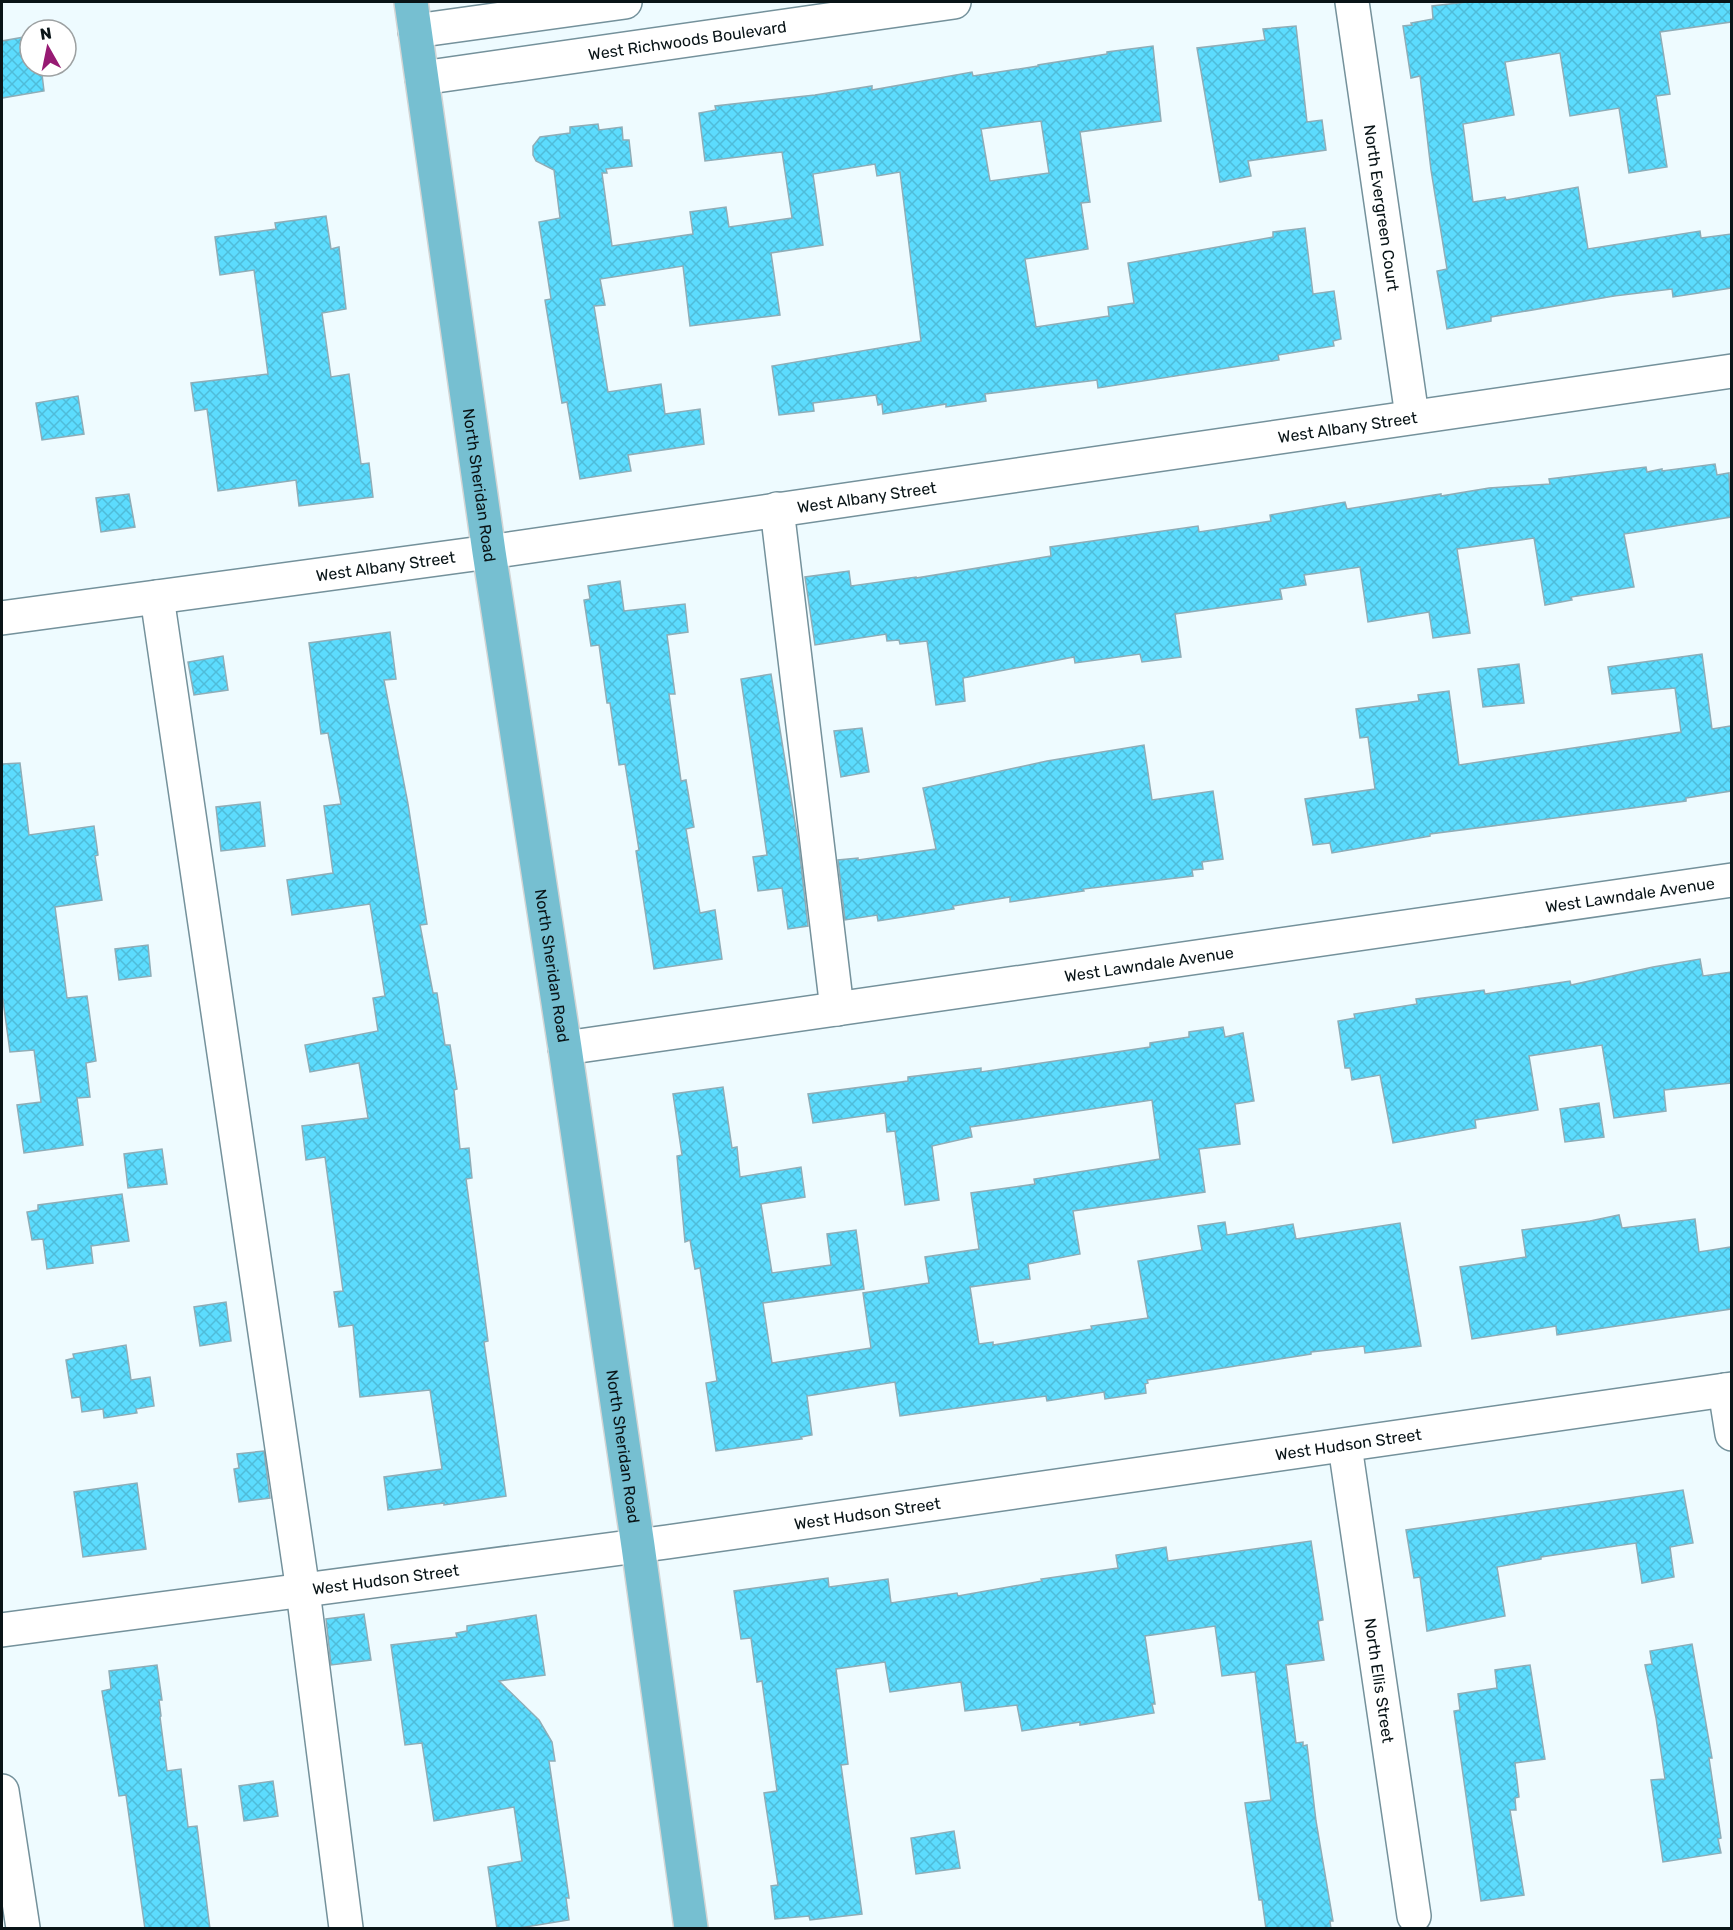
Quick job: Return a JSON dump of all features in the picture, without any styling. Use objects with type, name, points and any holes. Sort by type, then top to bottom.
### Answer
[{"type":"main road","name":"North Sheridan Road","points":[[413,16],[489,552],[638,1546],[691,1929]]},
{"type":"street","points":[[413,16],[625,2]]},
{"type":"street","name":"West Richwoods Boulevard","points":[[422,78],[954,2]]},
{"type":"street","name":"North Evergreen Court","points":[[1352,2],[1412,416]]},
{"type":"street","name":"West Albany Street","points":[[2,618],[489,552],[1731,371]]},
{"type":"street","points":[[777,509],[837,1009]]},
{"type":"street","points":[[157,597],[303,1590],[346,1929]]},
{"type":"street","name":"West Lawndale Avenue","points":[[565,1048],[1731,880]]},
{"type":"street","points":[[1728,1390],[1731,1434]]},
{"type":"street","name":"West Hudson Street","points":[[2,1630],[638,1546],[1728,1390]]},
{"type":"street","name":"North Ellis Street","points":[[1345,1446],[1414,1916]]},
{"type":"street","points":[[2,1791],[23,1929]]},
{"type":"building","points":[[1467,2],[1731,2],[1731,22],[1660,32],[1670,94],[1656,96],[1667,167],[1629,173],[1619,108],[1570,116],[1560,53],[1505,62],[1514,115],[1463,124],[1473,202],[1505,197],[1506,200],[1578,187],[1588,249],[1700,231],[1701,238],[1731,234],[1731,288],[1673,297],[1672,289],[1614,296],[1491,317],[1491,321],[1447,329],[1437,271],[1447,269],[1431,170],[1420,76],[1411,78],[1403,26],[1433,19],[1432,6]]},
{"type":"building","points":[[1296,26],[1307,122],[1322,120],[1326,150],[1248,161],[1251,176],[1220,182],[1197,48],[1265,40],[1263,29]]},
{"type":"building","points":[[18,38],[18,78],[42,78],[44,91],[2,98],[2,41]]},
{"type":"building","points":[[1153,46],[1161,121],[1080,132],[1090,202],[1081,203],[1088,249],[1025,259],[1036,327],[1109,316],[1108,307],[1134,303],[1128,263],[1273,237],[1273,232],[1305,228],[1313,294],[1334,291],[1341,339],[1333,341],[1334,346],[1278,355],[1279,360],[1098,388],[1097,380],[985,394],[986,401],[946,407],[946,404],[883,414],[882,404],[878,405],[876,395],[813,403],[814,411],[779,415],[772,366],[921,341],[900,172],[877,176],[875,164],[813,174],[823,245],[771,253],[780,315],[690,326],[683,266],[600,279],[605,305],[594,306],[608,392],[661,384],[665,414],[700,409],[704,444],[628,455],[631,471],[580,479],[567,402],[562,403],[545,300],[551,299],[539,222],[560,218],[554,170],[536,161],[533,155],[533,146],[540,137],[570,133],[570,127],[598,124],[599,130],[622,127],[623,140],[629,140],[632,166],[606,169],[607,173],[602,173],[612,246],[693,234],[690,212],[726,207],[729,227],[792,218],[782,152],[705,161],[699,113],[716,110],[715,106],[872,86],[872,90],[972,72],[973,76],[1038,66],[1107,54],[1107,52]],"holes":[[[1041,121],[1049,173],[990,181],[981,129]]]},
{"type":"building","points":[[326,216],[331,249],[339,247],[346,309],[322,313],[331,377],[349,374],[361,464],[369,463],[373,497],[299,506],[296,480],[218,491],[207,409],[195,411],[191,383],[268,374],[254,270],[220,275],[215,237],[276,229],[275,223]]},
{"type":"building","points":[[78,396],[84,434],[42,440],[36,403]]},
{"type":"building","points":[[1715,464],[1717,475],[1729,473],[1731,517],[1624,534],[1634,587],[1571,597],[1572,600],[1545,605],[1534,538],[1457,549],[1470,633],[1433,638],[1429,612],[1368,622],[1360,567],[1304,575],[1306,585],[1280,589],[1282,599],[1175,614],[1181,657],[1142,662],[1140,654],[1075,663],[1074,657],[963,678],[965,701],[936,705],[927,641],[900,644],[899,640],[887,641],[886,634],[815,645],[805,577],[849,571],[851,586],[916,578],[1051,556],[1050,547],[1198,526],[1199,532],[1271,521],[1270,515],[1345,502],[1347,509],[1489,488],[1550,484],[1549,479],[1646,467],[1647,472]]},
{"type":"building","points":[[129,494],[135,527],[101,532],[96,498]]},
{"type":"building","points":[[620,581],[624,611],[685,604],[688,632],[667,635],[675,694],[669,694],[681,781],[686,780],[694,827],[686,829],[700,913],[715,910],[722,959],[654,969],[636,851],[639,850],[625,764],[619,765],[599,645],[591,646],[584,600],[590,599],[588,586]]},
{"type":"building","points":[[390,632],[396,679],[384,680],[408,804],[427,924],[420,925],[433,993],[437,993],[445,1045],[450,1045],[457,1089],[454,1090],[460,1149],[469,1148],[472,1178],[466,1179],[488,1341],[484,1342],[506,1496],[388,1510],[384,1477],[442,1469],[430,1390],[360,1397],[353,1325],[339,1327],[334,1292],[343,1291],[325,1157],[306,1160],[302,1126],[368,1118],[359,1063],[310,1072],[305,1045],[378,1031],[373,998],[385,996],[370,904],[292,915],[287,880],[333,873],[324,806],[341,804],[328,733],[321,734],[309,643]]},
{"type":"building","points":[[1702,654],[1712,729],[1731,726],[1731,791],[1686,798],[1686,801],[1430,834],[1430,836],[1332,853],[1330,843],[1313,845],[1305,799],[1375,789],[1368,737],[1360,738],[1356,709],[1419,701],[1418,695],[1449,691],[1459,765],[1681,732],[1675,688],[1612,694],[1608,667]]},
{"type":"building","points":[[223,656],[228,690],[194,695],[188,662]]},
{"type":"building","points":[[1519,664],[1524,703],[1483,707],[1478,669]]},
{"type":"building","points":[[771,674],[799,847],[808,926],[788,929],[782,888],[758,891],[753,857],[767,855],[741,679]]},
{"type":"building","points":[[862,728],[869,772],[841,777],[834,731]]},
{"type":"building","points":[[1144,745],[1152,800],[1213,791],[1223,859],[1202,862],[1203,869],[1192,870],[1193,876],[1083,889],[1084,891],[1010,902],[1010,897],[878,921],[877,915],[845,920],[838,860],[858,858],[858,860],[936,849],[923,788],[1047,761]]},
{"type":"building","points":[[20,763],[29,835],[94,826],[98,855],[95,856],[102,900],[55,907],[67,998],[87,996],[96,1061],[86,1063],[90,1097],[77,1098],[83,1145],[24,1153],[17,1105],[41,1102],[34,1050],[10,1052],[2,993],[2,764]]},
{"type":"building","points":[[260,802],[265,846],[221,851],[216,807]]},
{"type":"building","points":[[148,945],[151,976],[119,980],[115,949]]},
{"type":"building","points":[[1700,959],[1703,976],[1731,972],[1731,1083],[1664,1090],[1666,1111],[1614,1118],[1602,1045],[1529,1056],[1538,1110],[1475,1120],[1476,1128],[1393,1143],[1380,1075],[1352,1080],[1350,1068],[1345,1068],[1338,1021],[1355,1018],[1354,1014],[1417,1004],[1416,999],[1484,990],[1485,994],[1570,981],[1571,985]]},
{"type":"building","points":[[1223,1027],[1225,1037],[1243,1033],[1254,1101],[1235,1104],[1240,1144],[1199,1149],[1205,1192],[1073,1211],[1080,1254],[1028,1264],[1030,1279],[970,1287],[979,1344],[993,1342],[993,1345],[1092,1329],[1091,1326],[1148,1318],[1138,1261],[1202,1250],[1198,1226],[1225,1222],[1227,1235],[1293,1224],[1296,1239],[1400,1223],[1421,1346],[1365,1353],[1364,1346],[1311,1352],[1311,1354],[1147,1380],[1146,1393],[1105,1399],[1104,1392],[1047,1401],[1046,1396],[900,1416],[895,1382],[807,1396],[812,1435],[801,1437],[802,1439],[716,1451],[706,1383],[717,1381],[700,1268],[695,1269],[690,1240],[685,1242],[677,1156],[682,1155],[673,1094],[723,1087],[732,1148],[737,1147],[740,1177],[801,1167],[805,1197],[761,1204],[772,1273],[831,1265],[827,1234],[856,1230],[864,1289],[763,1303],[772,1363],[871,1348],[863,1293],[929,1283],[925,1257],[979,1249],[971,1193],[1035,1184],[1034,1179],[1160,1159],[1152,1100],[970,1127],[972,1137],[932,1146],[939,1200],[905,1205],[895,1131],[887,1132],[885,1113],[813,1123],[808,1094],[908,1081],[908,1077],[981,1068],[981,1072],[1150,1047],[1150,1043],[1189,1037],[1189,1032]]},
{"type":"building","points":[[1599,1103],[1604,1137],[1565,1142],[1560,1109]]},
{"type":"building","points":[[162,1149],[167,1184],[128,1188],[124,1154]]},
{"type":"building","points":[[122,1194],[129,1241],[91,1246],[93,1263],[47,1269],[43,1239],[32,1240],[27,1212],[38,1210],[38,1205]]},
{"type":"building","points":[[1619,1215],[1622,1228],[1695,1219],[1699,1252],[1731,1247],[1731,1309],[1557,1335],[1556,1326],[1472,1339],[1460,1267],[1526,1257],[1522,1230]]},
{"type":"building","points":[[226,1302],[231,1341],[200,1346],[194,1307]]},
{"type":"building","points":[[126,1345],[131,1380],[150,1377],[154,1406],[136,1409],[137,1413],[104,1418],[103,1409],[82,1412],[80,1397],[72,1398],[66,1360],[74,1358],[73,1354]]},
{"type":"building","points":[[264,1451],[270,1498],[239,1502],[234,1469],[239,1468],[237,1454]]},
{"type":"building","points":[[137,1483],[146,1549],[83,1557],[74,1492]]},
{"type":"building","points":[[1683,1490],[1693,1543],[1670,1547],[1674,1577],[1642,1583],[1636,1543],[1541,1557],[1541,1559],[1497,1567],[1505,1616],[1427,1631],[1420,1577],[1414,1578],[1406,1530]]},
{"type":"building","points":[[1311,1541],[1323,1620],[1318,1621],[1324,1660],[1286,1665],[1296,1743],[1303,1742],[1303,1746],[1307,1745],[1316,1821],[1333,1921],[1330,1921],[1331,1929],[1266,1929],[1262,1900],[1259,1900],[1245,1803],[1271,1800],[1255,1672],[1222,1676],[1215,1626],[1145,1636],[1155,1704],[1152,1704],[1154,1713],[1080,1725],[1080,1722],[1022,1731],[1017,1705],[965,1711],[961,1682],[890,1692],[885,1662],[836,1669],[848,1764],[841,1765],[862,1914],[810,1920],[809,1916],[775,1919],[771,1886],[778,1885],[764,1793],[777,1791],[762,1681],[757,1682],[751,1638],[741,1639],[734,1591],[828,1578],[829,1587],[888,1579],[891,1603],[957,1593],[958,1596],[1042,1581],[1041,1579],[1118,1568],[1116,1555],[1166,1547],[1168,1561]]},
{"type":"building","points":[[364,1614],[371,1660],[331,1665],[326,1619]]},
{"type":"building","points":[[536,1615],[545,1675],[499,1681],[539,1720],[552,1742],[555,1761],[549,1761],[569,1898],[566,1898],[569,1920],[513,1929],[497,1929],[488,1867],[522,1861],[514,1807],[434,1821],[422,1743],[405,1745],[391,1645],[457,1637],[456,1633],[467,1631],[467,1626]]},
{"type":"building","points":[[1692,1644],[1712,1758],[1709,1758],[1721,1838],[1718,1839],[1721,1853],[1663,1862],[1651,1780],[1665,1779],[1645,1665],[1652,1664],[1650,1651]]},
{"type":"building","points":[[157,1665],[162,1700],[159,1700],[160,1717],[167,1771],[181,1769],[188,1827],[197,1826],[210,1929],[145,1929],[126,1795],[119,1796],[102,1691],[111,1689],[109,1671]]},
{"type":"building","points":[[1530,1665],[1545,1759],[1515,1763],[1519,1797],[1515,1798],[1516,1810],[1510,1810],[1524,1895],[1481,1901],[1454,1711],[1460,1710],[1458,1694],[1497,1688],[1495,1670]]},
{"type":"building","points":[[273,1781],[278,1816],[244,1821],[239,1786]]},
{"type":"building","points":[[954,1831],[960,1868],[916,1874],[911,1838]]}]
